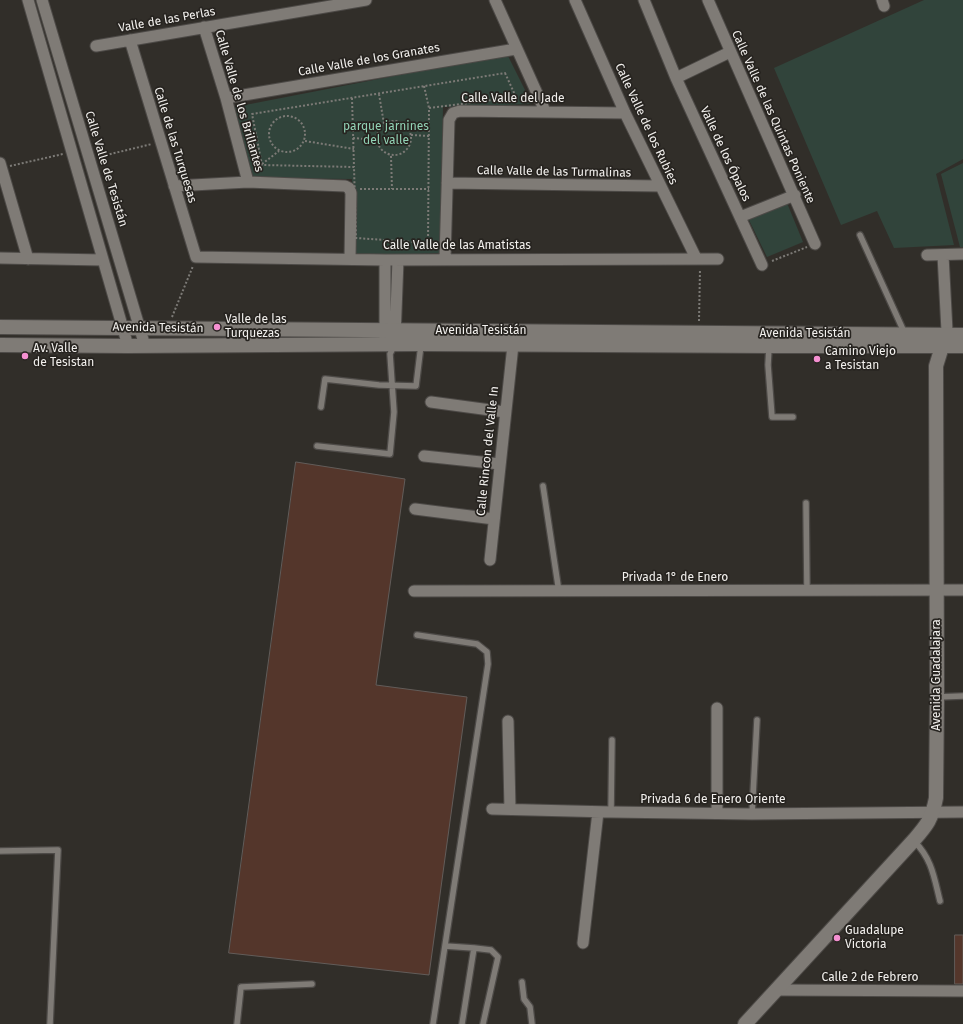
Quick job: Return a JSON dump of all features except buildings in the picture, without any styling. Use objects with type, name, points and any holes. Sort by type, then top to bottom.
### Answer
[{"type":"street","points":[[28,0],[128,346]]},
{"type":"street","name":"Calle Valle de Tesistán","points":[[42,0],[145,346]]},
{"type":"street","name":"Valle de las Perlas","points":[[96,46],[337,2],[366,0]]},
{"type":"street","points":[[495,0],[545,111]]},
{"type":"street","name":"Calle Valle de los Rubíes","points":[[575,0],[625,113],[696,258]]},
{"type":"street","name":"Valle de los Ópalos","points":[[644,0],[676,78],[762,265]]},
{"type":"street","name":"Calle Valle de las Quintas Poniente","points":[[708,0],[795,195],[815,244]]},
{"type":"street","name":"Calle Valle de los Brillantes","points":[[204,26],[226,98],[248,182]]},
{"type":"street","name":"Calle de las Turquesas","points":[[130,40],[196,257]]},
{"type":"street","name":"Calle Valle de los Granates","points":[[226,98],[516,49]]},
{"type":"street","points":[[676,78],[730,52]]},
{"type":"street","name":"Calle Valle del Jade","points":[[445,259],[450,120],[453,113],[460,111],[545,111],[625,113]]},
{"type":"street","points":[[1,166],[28,259]]},
{"type":"street","points":[[174,186],[248,182],[345,186],[349,188],[351,193],[350,260]]},
{"type":"street","name":"Calle Valle de las Turmalinas","points":[[447,183],[660,186]]},
{"type":"street","points":[[740,217],[795,195]]},
{"type":"street","points":[[927,255],[963,254]]},
{"type":"street","name":"Avenida Guadalajara","points":[[745,1024],[914,840],[929,823],[933,812],[936,798],[937,697],[936,366],[947,331],[944,255]]},
{"type":"street","name":"Calle Valle de las Amatistas","points":[[196,257],[350,260],[718,259]]},
{"type":"street","points":[[0,258],[103,260]]},
{"type":"street","points":[[385,260],[390,341]]},
{"type":"street","points":[[390,341],[398,260]]},
{"type":"street","name":"Avenida Tesistán","points":[[0,327],[168,328],[421,344],[512,345],[769,346],[944,341],[963,335]]},
{"type":"street","name":"Avenida Tesistán","points":[[0,345],[145,346],[905,334],[963,346]]},
{"type":"street","name":"Calle Rincon del Valle In","points":[[490,560],[512,345]]},
{"type":"street","points":[[431,402],[505,412]]},
{"type":"street","points":[[424,456],[500,464]]},
{"type":"street","points":[[415,509],[494,519]]},
{"type":"street","name":"Privada 1° de Enero","points":[[414,591],[559,592],[963,590]]},
{"type":"street","points":[[717,708],[717,813]]},
{"type":"street","points":[[508,721],[510,809]]},
{"type":"street","name":"Privada 6 de Enero Oriente","points":[[492,809],[752,814],[963,812]]},
{"type":"street","points":[[583,943],[598,812]]},
{"type":"street","name":"Calle 2 de Febrero","points":[[776,990],[963,991]]},
{"type":"lane","points":[[860,235],[905,334]]},
{"type":"lane","points":[[317,446],[390,454],[394,412],[390,341]]},
{"type":"lane","points":[[321,407],[325,379],[392,386],[416,386],[421,344]]},
{"type":"lane","points":[[769,346],[768,365],[772,417],[793,417]]},
{"type":"lane","points":[[543,486],[559,592]]},
{"type":"lane","points":[[806,503],[807,590]]},
{"type":"lane","points":[[417,635],[477,644],[487,652],[488,664],[433,1024]]},
{"type":"lane","points":[[937,697],[963,696]]},
{"type":"lane","points":[[752,814],[757,720]]},
{"type":"lane","points":[[612,740],[612,812]]},
{"type":"lane","points":[[914,840],[922,848],[929,859],[940,901]]},
{"type":"lane","points":[[0,851],[58,850],[50,1024]]},
{"type":"lane","points":[[445,946],[491,950],[498,957],[483,1024]]},
{"type":"lane","points":[[462,1024],[474,948]]},
{"type":"lane","points":[[522,982],[524,999],[530,1007],[532,1024]]},
{"type":"lane","points":[[237,1024],[241,987],[312,984]]},
{"type":"path","points":[[262,165],[252,114],[505,73],[516,97],[429,108]]},
{"type":"path","points":[[352,98],[356,238],[428,244],[429,108],[424,86]]},
{"type":"path","points":[[379,94],[384,124]]},
{"type":"path","points":[[281,117],[293,117],[298,120],[305,129],[305,141],[297,150],[291,153],[285,153],[279,151],[271,143],[269,131],[275,120],[281,117]]},
{"type":"path","points":[[389,122],[401,123],[406,126],[411,135],[411,141],[406,150],[402,154],[391,156],[381,150],[376,140],[380,128],[389,122]]},
{"type":"path","points":[[411,135],[429,136]]},
{"type":"path","points":[[353,138],[376,140]]},
{"type":"path","points":[[305,141],[354,149]]},
{"type":"path","points":[[89,159],[161,142]]},
{"type":"path","points":[[262,165],[279,151]]},
{"type":"path","points":[[1,166],[72,152]]},
{"type":"path","points":[[391,156],[392,189]]},
{"type":"path","points":[[262,165],[354,167]]},
{"type":"path","points":[[355,189],[428,189]]},
{"type":"path","points":[[762,265],[815,244]]},
{"type":"path","points":[[168,328],[196,257]]},
{"type":"path","points":[[696,258],[700,270],[699,322]]},
{"type":"green space","points":[[924,0],[963,0],[963,159],[936,174],[954,245],[894,248],[877,211],[841,225],[774,68]]},
{"type":"green space","name":"parque jarnines del valle","points":[[507,54],[532,104],[443,107],[440,253],[353,257],[352,179],[253,178],[235,107]]},
{"type":"green space","points":[[963,163],[963,247],[960,247],[941,174]]},
{"type":"green space","points":[[787,203],[803,242],[767,257],[749,220]]},
{"type":"place","name":"Valle de las Turquezas","points":[[217,327]]},
{"type":"place","name":"Av. Valle de Tesistan","points":[[25,356]]},
{"type":"place","name":"Camino Viejo a Tesistan","points":[[817,359]]},
{"type":"place","name":"Guadalupe Victoria","points":[[837,938]]}]
